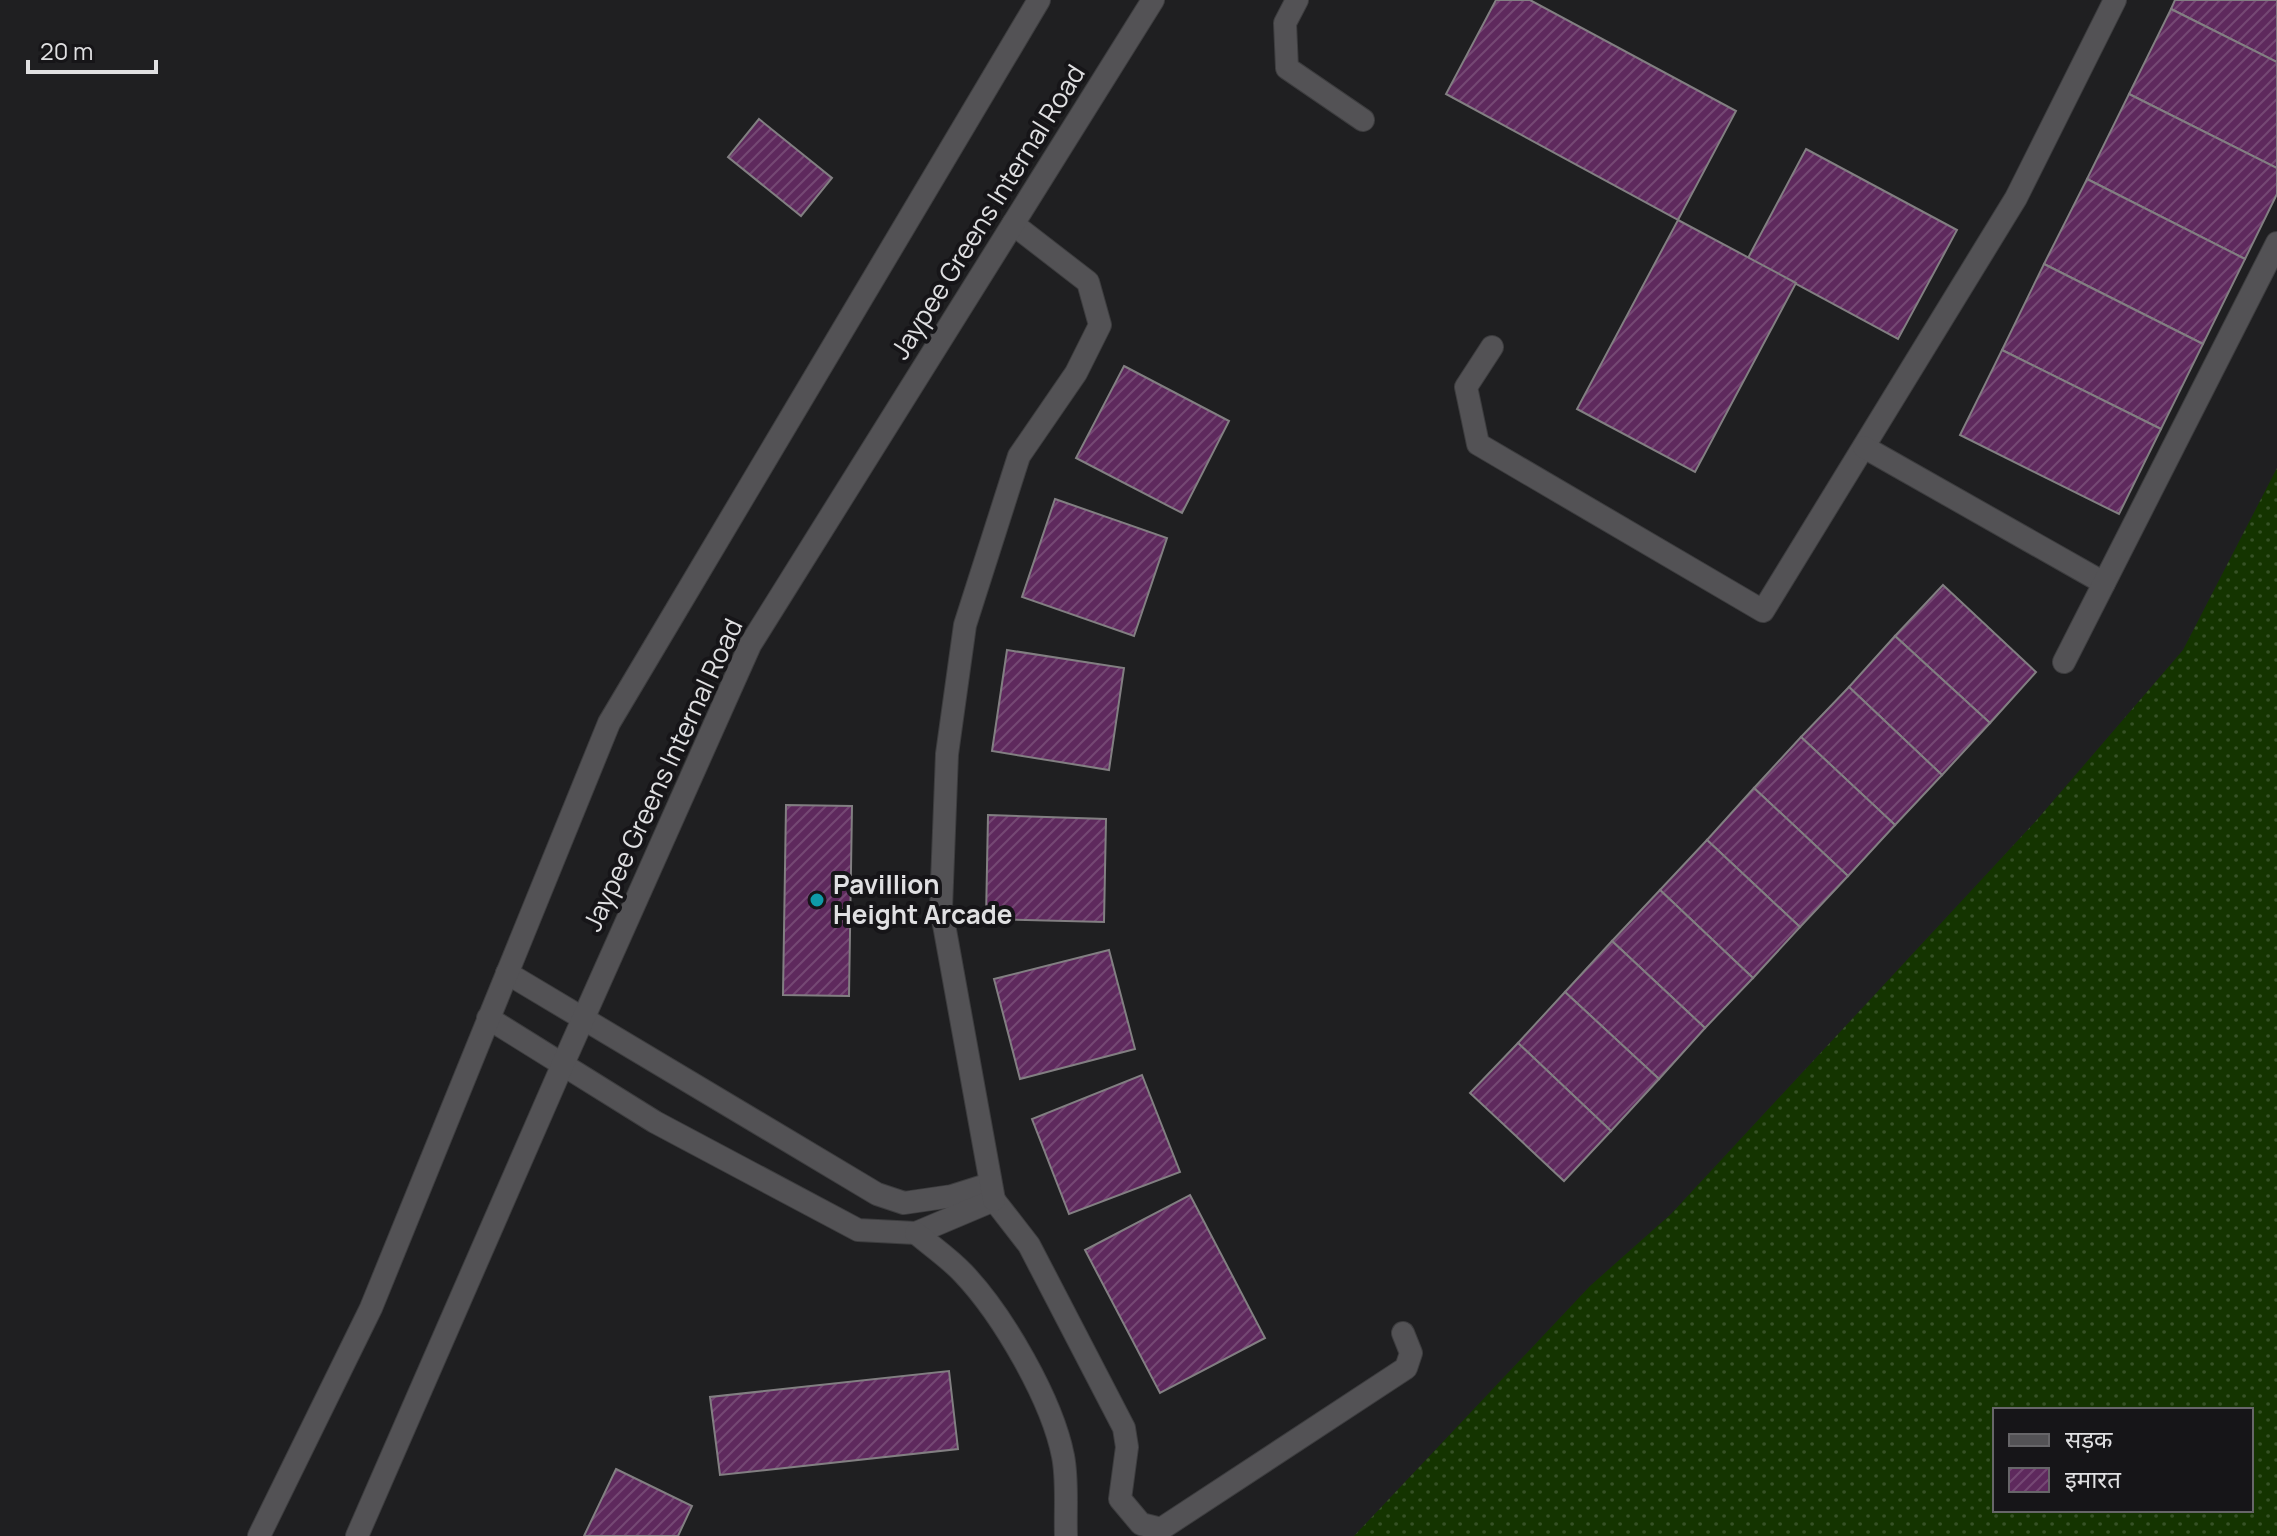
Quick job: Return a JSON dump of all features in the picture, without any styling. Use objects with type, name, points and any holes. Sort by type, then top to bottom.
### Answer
[{"type":"street","points":[[259,1536],[371,1308],[609,723],[1039,0]]},
{"type":"street","name":"Jaypee Greens Internal Road","points":[[357,1536],[750,645],[1153,0]]},
{"type":"street","points":[[1297,0],[1285,23],[1287,68],[1363,120]]},
{"type":"street","points":[[1492,347],[1466,387],[1478,444],[1763,611],[2016,198],[2115,0]]},
{"type":"street","points":[[1013,224],[1088,282],[1100,325],[1076,373],[1019,456],[965,625],[947,754],[941,908],[992,1192],[1029,1245],[1124,1428],[1127,1447],[1120,1499],[1141,1524],[1161,1529],[1406,1368],[1411,1353],[1403,1333]]},
{"type":"street","points":[[2064,662],[2277,243]]},
{"type":"street","points":[[1864,447],[2104,583]]},
{"type":"street","points":[[507,973],[877,1194],[904,1203],[992,1192]]},
{"type":"street","points":[[488,1018],[655,1122],[858,1230],[916,1233],[992,1192]]},
{"type":"street","points":[[916,1233],[963,1273],[996,1317],[1036,1381],[1054,1420],[1064,1459],[1066,1536]]},
{"type":"green space","points":[[2277,468],[2277,1536],[1354,1536],[1590,1286],[1671,1214],[2035,822],[2183,650]]},
{"type":"building","points":[[1496,0],[1530,0],[1736,111],[1678,220],[1446,94]]},
{"type":"building","points":[[2175,0],[2277,0],[2277,62],[2171,9]]},
{"type":"building","points":[[2171,9],[2277,62],[2277,168],[2129,94]]},
{"type":"building","points":[[2129,94],[2277,168],[2277,194],[2245,259],[2087,179]]},
{"type":"building","points":[[759,119],[832,178],[801,216],[728,157]]},
{"type":"building","points":[[1806,149],[1957,230],[1898,339],[1748,258]]},
{"type":"building","points":[[2087,179],[2245,259],[2203,344],[2044,264]]},
{"type":"building","points":[[1678,220],[1796,283],[1695,472],[1577,409]]},
{"type":"building","points":[[2044,264],[2203,344],[2161,429],[2002,350]]},
{"type":"building","points":[[2002,350],[2161,429],[2119,514],[1960,435]]},
{"type":"building","points":[[1124,366],[1229,421],[1182,513],[1076,458]]},
{"type":"building","points":[[1055,499],[1167,538],[1134,636],[1022,597]]},
{"type":"building","points":[[1943,585],[2036,672],[1990,723],[1895,636]]},
{"type":"building","points":[[1895,636],[1990,723],[1942,775],[1849,687]]},
{"type":"building","points":[[1007,650],[1124,668],[1109,770],[992,751]]},
{"type":"building","points":[[1849,687],[1942,775],[1895,825],[1801,737]]},
{"type":"building","points":[[1801,737],[1895,825],[1848,876],[1754,788]]},
{"type":"building","points":[[1754,788],[1848,876],[1800,927],[1707,840]]},
{"type":"building","name":"Pavillion Height Arcade","points":[[786,805],[852,806],[849,996],[783,995]]},
{"type":"building","points":[[988,815],[1106,819],[1104,922],[986,919]]},
{"type":"building","points":[[1707,840],[1800,927],[1753,978],[1660,890]]},
{"type":"building","points":[[1660,890],[1753,978],[1705,1028],[1612,941]]},
{"type":"building","points":[[1612,941],[1705,1028],[1659,1079],[1565,992]]},
{"type":"building","points":[[1109,950],[1135,1049],[1020,1079],[994,979]]},
{"type":"building","points":[[1565,992],[1659,1079],[1611,1131],[1518,1043]]},
{"type":"building","points":[[1518,1043],[1611,1131],[1564,1181],[1470,1093]]},
{"type":"building","points":[[1142,1075],[1180,1172],[1069,1214],[1032,1119]]},
{"type":"building","points":[[1190,1195],[1265,1338],[1160,1393],[1085,1250]]},
{"type":"building","points":[[949,1371],[958,1449],[720,1475],[710,1397]]},
{"type":"building","points":[[616,1469],[692,1506],[678,1536],[584,1536]]},
{"type":"place","name":"Pavillion Height Arcade","points":[[817,900]]}]
